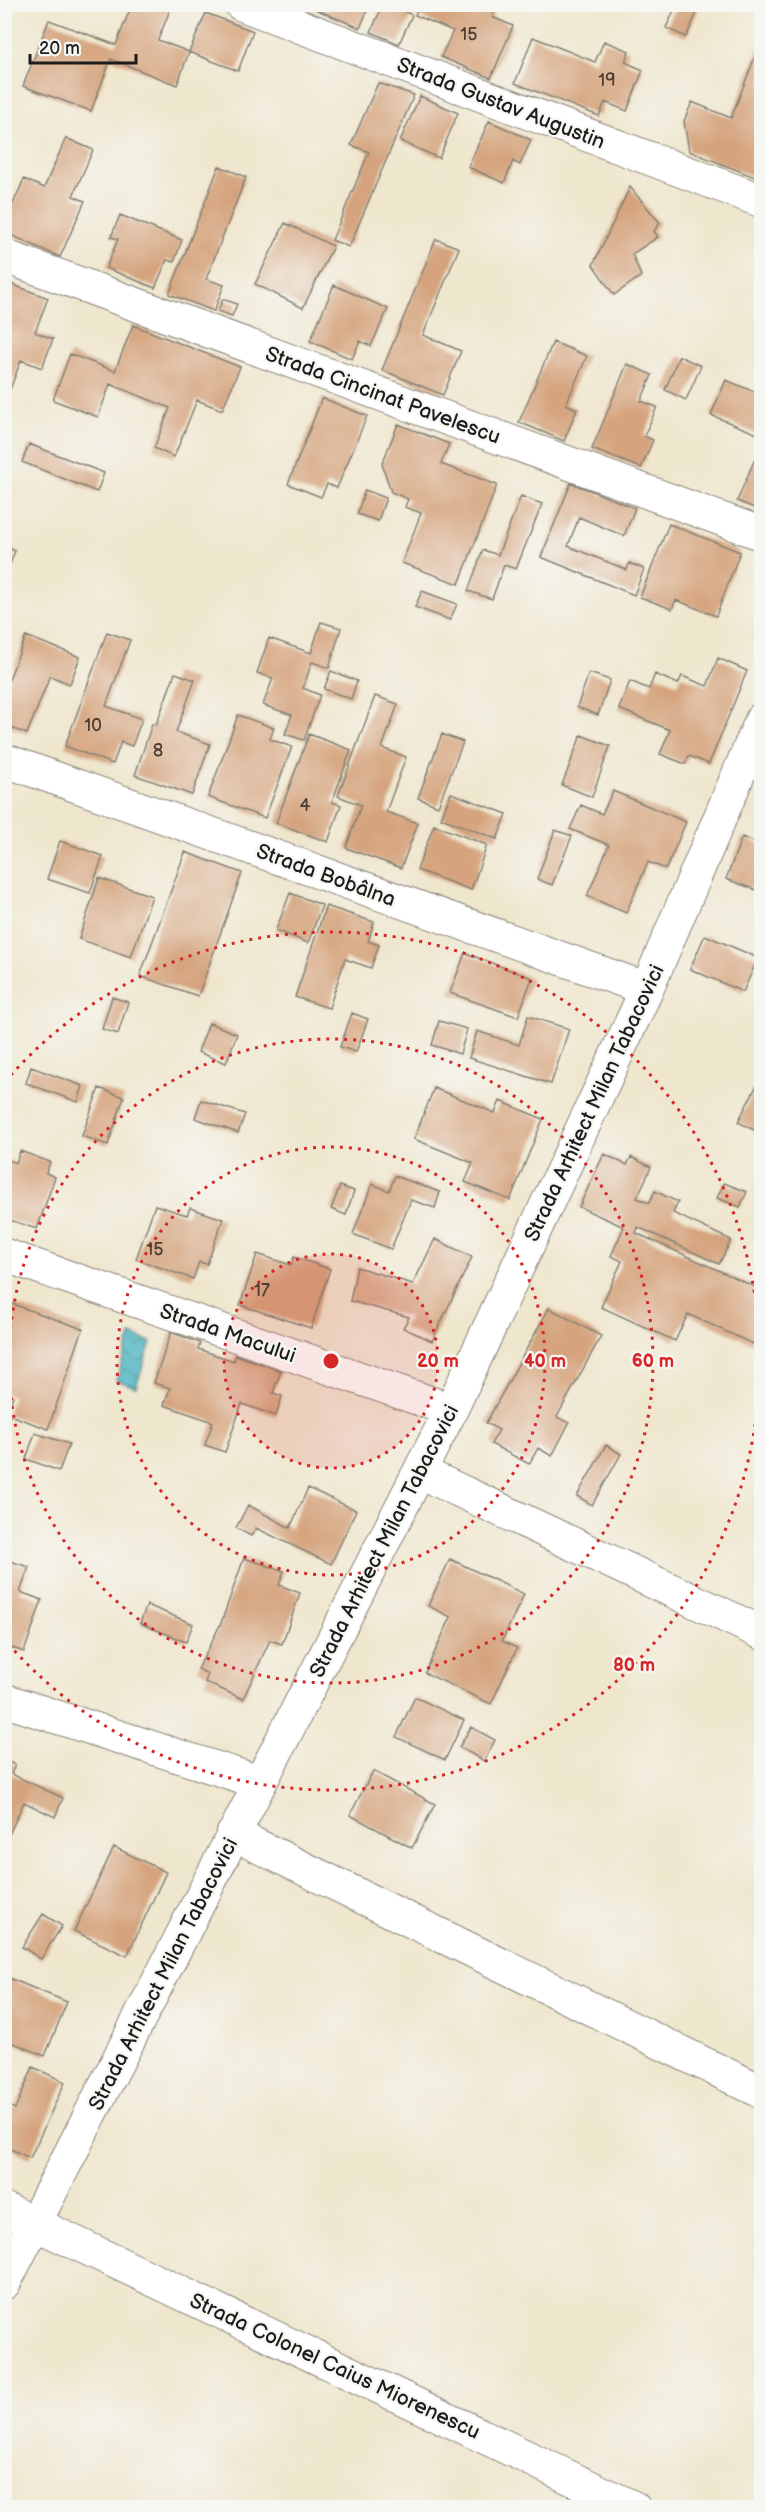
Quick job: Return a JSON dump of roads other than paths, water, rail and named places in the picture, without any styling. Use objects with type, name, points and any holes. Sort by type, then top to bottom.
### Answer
[{"type":"street","name":"Strada Gustav Augustin","points":[[241,4],[762,201]]},
{"type":"street","name":"Strada Cincinat Pavelescu","points":[[4,256],[762,534]]},
{"type":"street","name":"Strada Arhitect Milan Tabacovici","points":[[4,2283],[37,2224],[259,1782],[452,1410],[647,989],[762,718]]},
{"type":"street","name":"Strada Bobâlna","points":[[4,760],[647,989]]},
{"type":"street","name":"Strada Macului","points":[[4,1256],[452,1410]]},
{"type":"street","points":[[420,1472],[762,1633]]},
{"type":"street","points":[[4,1700],[259,1782]]},
{"type":"street","points":[[233,1834],[762,2092]]},
{"type":"street","name":"Strada Colonel Caius Miorenescu","points":[[4,2209],[634,2508]]},
{"type":"water","points":[[131,1335],[151,1342],[136,1387],[116,1380]]}]
